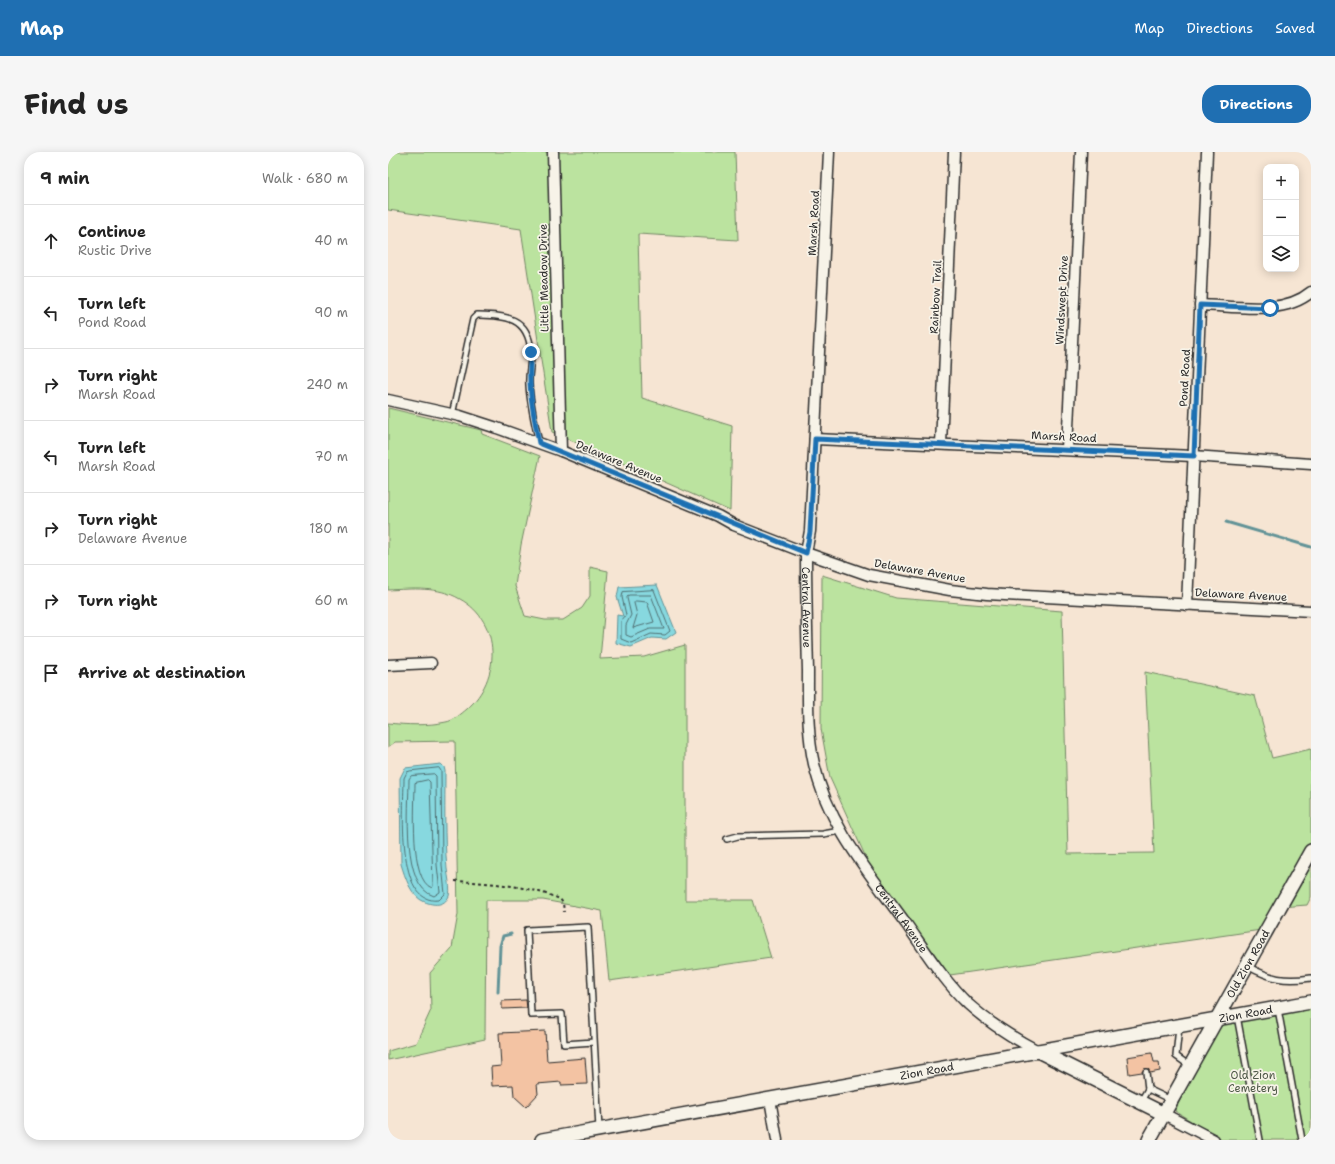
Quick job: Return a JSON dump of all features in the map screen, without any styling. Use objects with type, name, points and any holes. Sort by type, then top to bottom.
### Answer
[{"type":"street","name":"Little Meadow Drive","points":[[553,152],[561,451]]},
{"type":"street","name":"Marsh Road","points":[[806,553],[810,532],[829,152]]},
{"type":"street","name":"Rainbow Trail","points":[[941,444],[954,152]]},
{"type":"street","name":"Windswept Drive","points":[[1067,449],[1081,152]]},
{"type":"street","name":"Pond Road","points":[[1187,605],[1207,152]]},
{"type":"street","points":[[1200,305],[1270,308],[1288,305],[1304,298],[1311,292]]},
{"type":"street","name":"Delaware Avenue","points":[[388,400],[452,415],[561,451],[718,516],[734,525],[806,553],[869,575],[950,590],[1187,605],[1311,611]]},
{"type":"street","name":"Marsh Road","points":[[815,439],[1067,449],[1311,464]]},
{"type":"street","name":"Central Avenue","points":[[806,553],[808,699],[811,745],[819,782],[840,831],[952,987],[992,1023],[1014,1038],[1038,1051],[1214,1140]]},
{"type":"street","points":[[388,665],[431,663]]},
{"type":"street","name":"Old Zion Road","points":[[1149,1140],[1311,851]]},
{"type":"street","name":"Zion Road","points":[[542,1140],[1311,1002]]},
{"type":"street","points":[[770,1099],[777,1140]]},
{"type":"lane","points":[[452,415],[473,319],[477,315],[506,316],[517,321],[525,330],[529,340],[531,352],[529,386],[539,443]]},
{"type":"lane","points":[[727,839],[738,836],[822,834],[840,831]]},
{"type":"lane","points":[[594,1042],[564,1044],[562,1014],[531,1015],[527,930],[588,927],[599,1130]]},
{"type":"lane","points":[[1247,966],[1265,976],[1278,980],[1311,978]]},
{"type":"lane","points":[[1278,1008],[1302,1140]]},
{"type":"lane","points":[[1237,1016],[1260,1140]]},
{"type":"lane","points":[[1179,1026],[1176,1056],[1191,1066]]},
{"type":"lane","points":[[1141,1102],[1148,1089],[1146,1072]]},
{"type":"lane","points":[[1148,1089],[1172,1100]]},
{"type":"path","points":[[455,881],[486,882],[529,888],[560,899],[563,902],[564,912]]},
{"type":"green space","points":[[388,152],[735,152],[738,240],[638,234],[642,398],[732,426],[730,511],[552,432],[521,229],[388,210]]},
{"type":"green space","points":[[388,408],[481,430],[482,434],[540,456],[521,545],[515,586],[525,616],[545,620],[563,620],[582,608],[590,596],[590,567],[608,571],[600,659],[644,657],[685,645],[685,900],[753,900],[771,958],[609,981],[602,911],[543,900],[486,900],[485,1039],[388,1060],[388,1051],[416,1043],[431,1010],[430,973],[452,948],[458,914],[455,741],[395,742],[388,747],[388,723],[424,725],[449,721],[457,717],[478,697],[486,682],[491,667],[492,651],[490,636],[484,622],[474,609],[460,599],[434,590],[388,590]]},
{"type":"green space","points":[[822,575],[896,598],[1062,611],[1068,854],[1154,853],[1145,672],[1255,696],[1272,758],[1311,749],[1311,897],[1307,905],[1281,907],[1268,929],[943,976],[881,891],[830,778],[821,729]]},
{"type":"green space","name":"Old Zion Cemetery","points":[[1311,1002],[1311,1140],[1221,1140],[1175,1111],[1218,1019]]},
{"type":"water","points":[[657,585],[676,632],[666,639],[652,638],[631,647],[616,643],[617,615],[623,616],[617,597],[619,587]]},
{"type":"water","points":[[441,764],[445,771],[445,845],[450,890],[447,900],[441,904],[431,904],[420,899],[412,891],[404,875],[401,864],[400,778],[405,768]]},
{"type":"building","points":[[526,1000],[527,1008],[502,1009],[502,1001]]},
{"type":"building","points":[[545,1031],[547,1061],[585,1058],[587,1084],[561,1085],[561,1082],[537,1084],[538,1094],[526,1107],[514,1096],[513,1085],[492,1086],[491,1067],[501,1066],[499,1033]]},
{"type":"building","points":[[1152,1053],[1154,1062],[1159,1062],[1160,1071],[1150,1073],[1146,1068],[1142,1072],[1129,1074],[1127,1057]]},
{"type":"waterway","points":[[1226,522],[1311,547]]},
{"type":"waterway","points":[[498,992],[500,946],[503,936],[511,934]]},
{"type":"route","points":[[531,352],[529,386],[539,443],[718,516],[734,525],[806,553],[810,532],[815,439],[1194,456],[1200,305],[1270,308]]}]
